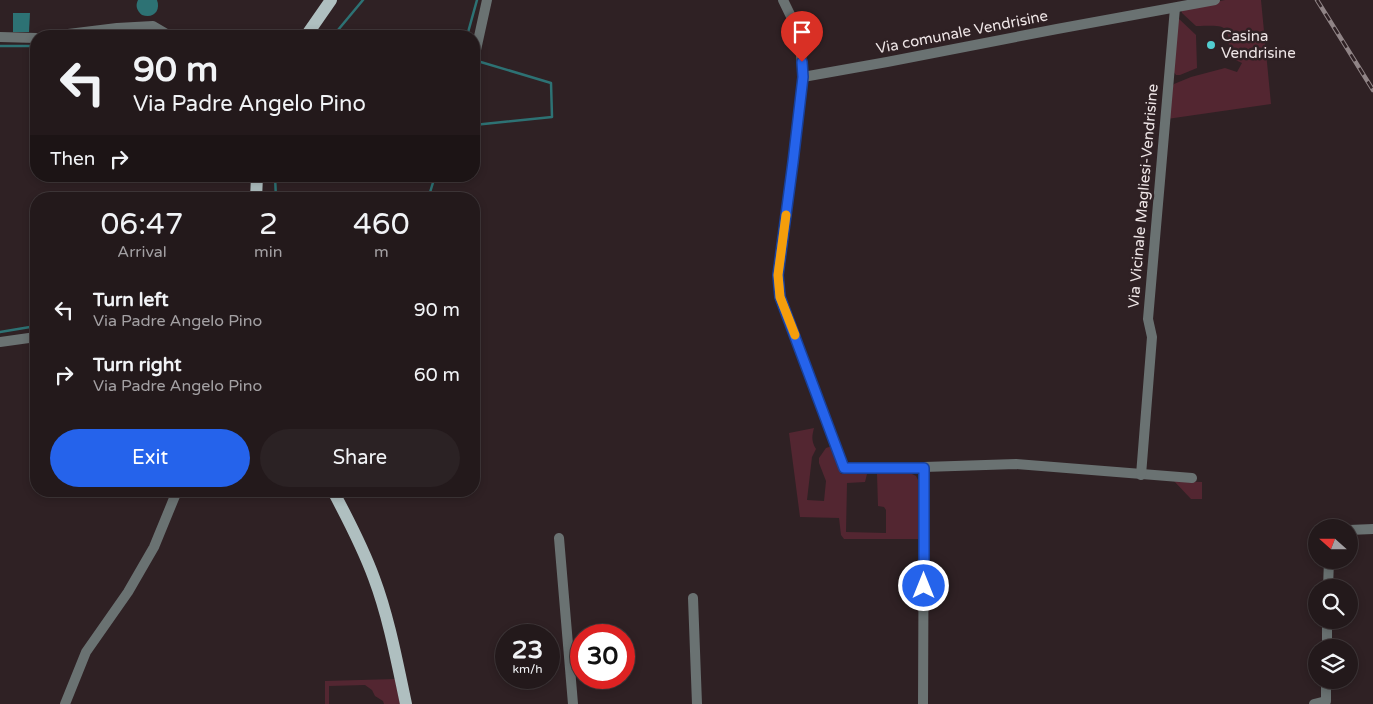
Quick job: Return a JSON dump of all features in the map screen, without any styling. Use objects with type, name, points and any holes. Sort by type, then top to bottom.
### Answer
[{"type":"main road","points":[[310,30],[332,0]]},
{"type":"main road","points":[[336,497],[374,578],[387,621],[406,704]]},
{"type":"street","points":[[480,32],[487,0]]},
{"type":"street","points":[[783,0],[799,33],[803,77],[778,275],[780,297],[844,468],[924,468],[1016,464],[1192,478]]},
{"type":"street","name":"Via comunale Vendrisine","points":[[803,77],[1215,0]]},
{"type":"street","name":"Via Vicinale Magliesi-Vendrisine","points":[[1141,475],[1152,336],[1148,319],[1174,8]]},
{"type":"street","points":[[101,30],[153,26],[160,30]]},
{"type":"street","points":[[0,38],[30,38]]},
{"type":"street","points":[[0,342],[30,337]]},
{"type":"street","points":[[923,704],[924,468]]},
{"type":"street","points":[[65,704],[86,652],[128,592],[154,548],[175,497]]},
{"type":"street","points":[[1358,530],[1373,529]]},
{"type":"street","points":[[559,538],[573,704]]},
{"type":"street","points":[[693,598],[697,704]]},
{"type":"street","points":[[1314,704],[1326,701],[1326,689]]},
{"type":"shaded area","points":[[1225,0],[1261,0],[1271,104],[1167,119],[1171,89],[1174,84],[1191,77],[1225,68],[1237,72],[1242,63],[1229,57],[1228,38],[1225,29],[1215,26],[1196,26],[1182,13],[1181,9]]},
{"type":"shaded area","points":[[1177,17],[1196,35],[1197,68],[1180,75],[1176,75],[1173,71]]},
{"type":"shaded area","points":[[814,428],[812,438],[816,449],[812,457],[807,500],[824,501],[826,481],[819,458],[826,448],[832,446],[841,474],[867,474],[865,482],[847,483],[846,532],[886,533],[886,510],[884,507],[878,506],[877,474],[912,474],[916,476],[920,484],[918,539],[844,539],[841,535],[839,518],[800,517],[789,433]]},
{"type":"shaded area","points":[[1174,481],[1202,482],[1202,499],[1191,499]]},
{"type":"shaded area","points":[[395,679],[400,704],[384,704],[365,685],[329,686],[329,704],[325,704],[325,681]]},
{"type":"water","points":[[138,0],[157,0],[157,11],[150,16],[142,15],[137,8]]},
{"type":"water","points":[[13,13],[30,13],[29,32],[13,32]]},
{"type":"waterway","points":[[338,30],[363,0]]},
{"type":"waterway","points":[[469,30],[477,0]]},
{"type":"waterway","points":[[0,46],[30,46]]},
{"type":"waterway","points":[[480,62],[551,83],[552,117],[480,124]]},
{"type":"waterway","points":[[275,182],[276,192]]},
{"type":"waterway","points":[[430,192],[433,182]]},
{"type":"waterway","points":[[0,332],[30,327]]},
{"type":"railway","points":[[1317,0],[1373,90]]},
{"type":"slow traffic","points":[[786,215],[778,275],[780,297],[795,335]]},
{"type":"place","name":"Casina Vendrisine","points":[[1211,45]]},
{"type":"route","points":[[802,62],[803,77],[778,275],[780,297],[844,468],[924,468],[924,586]]}]
